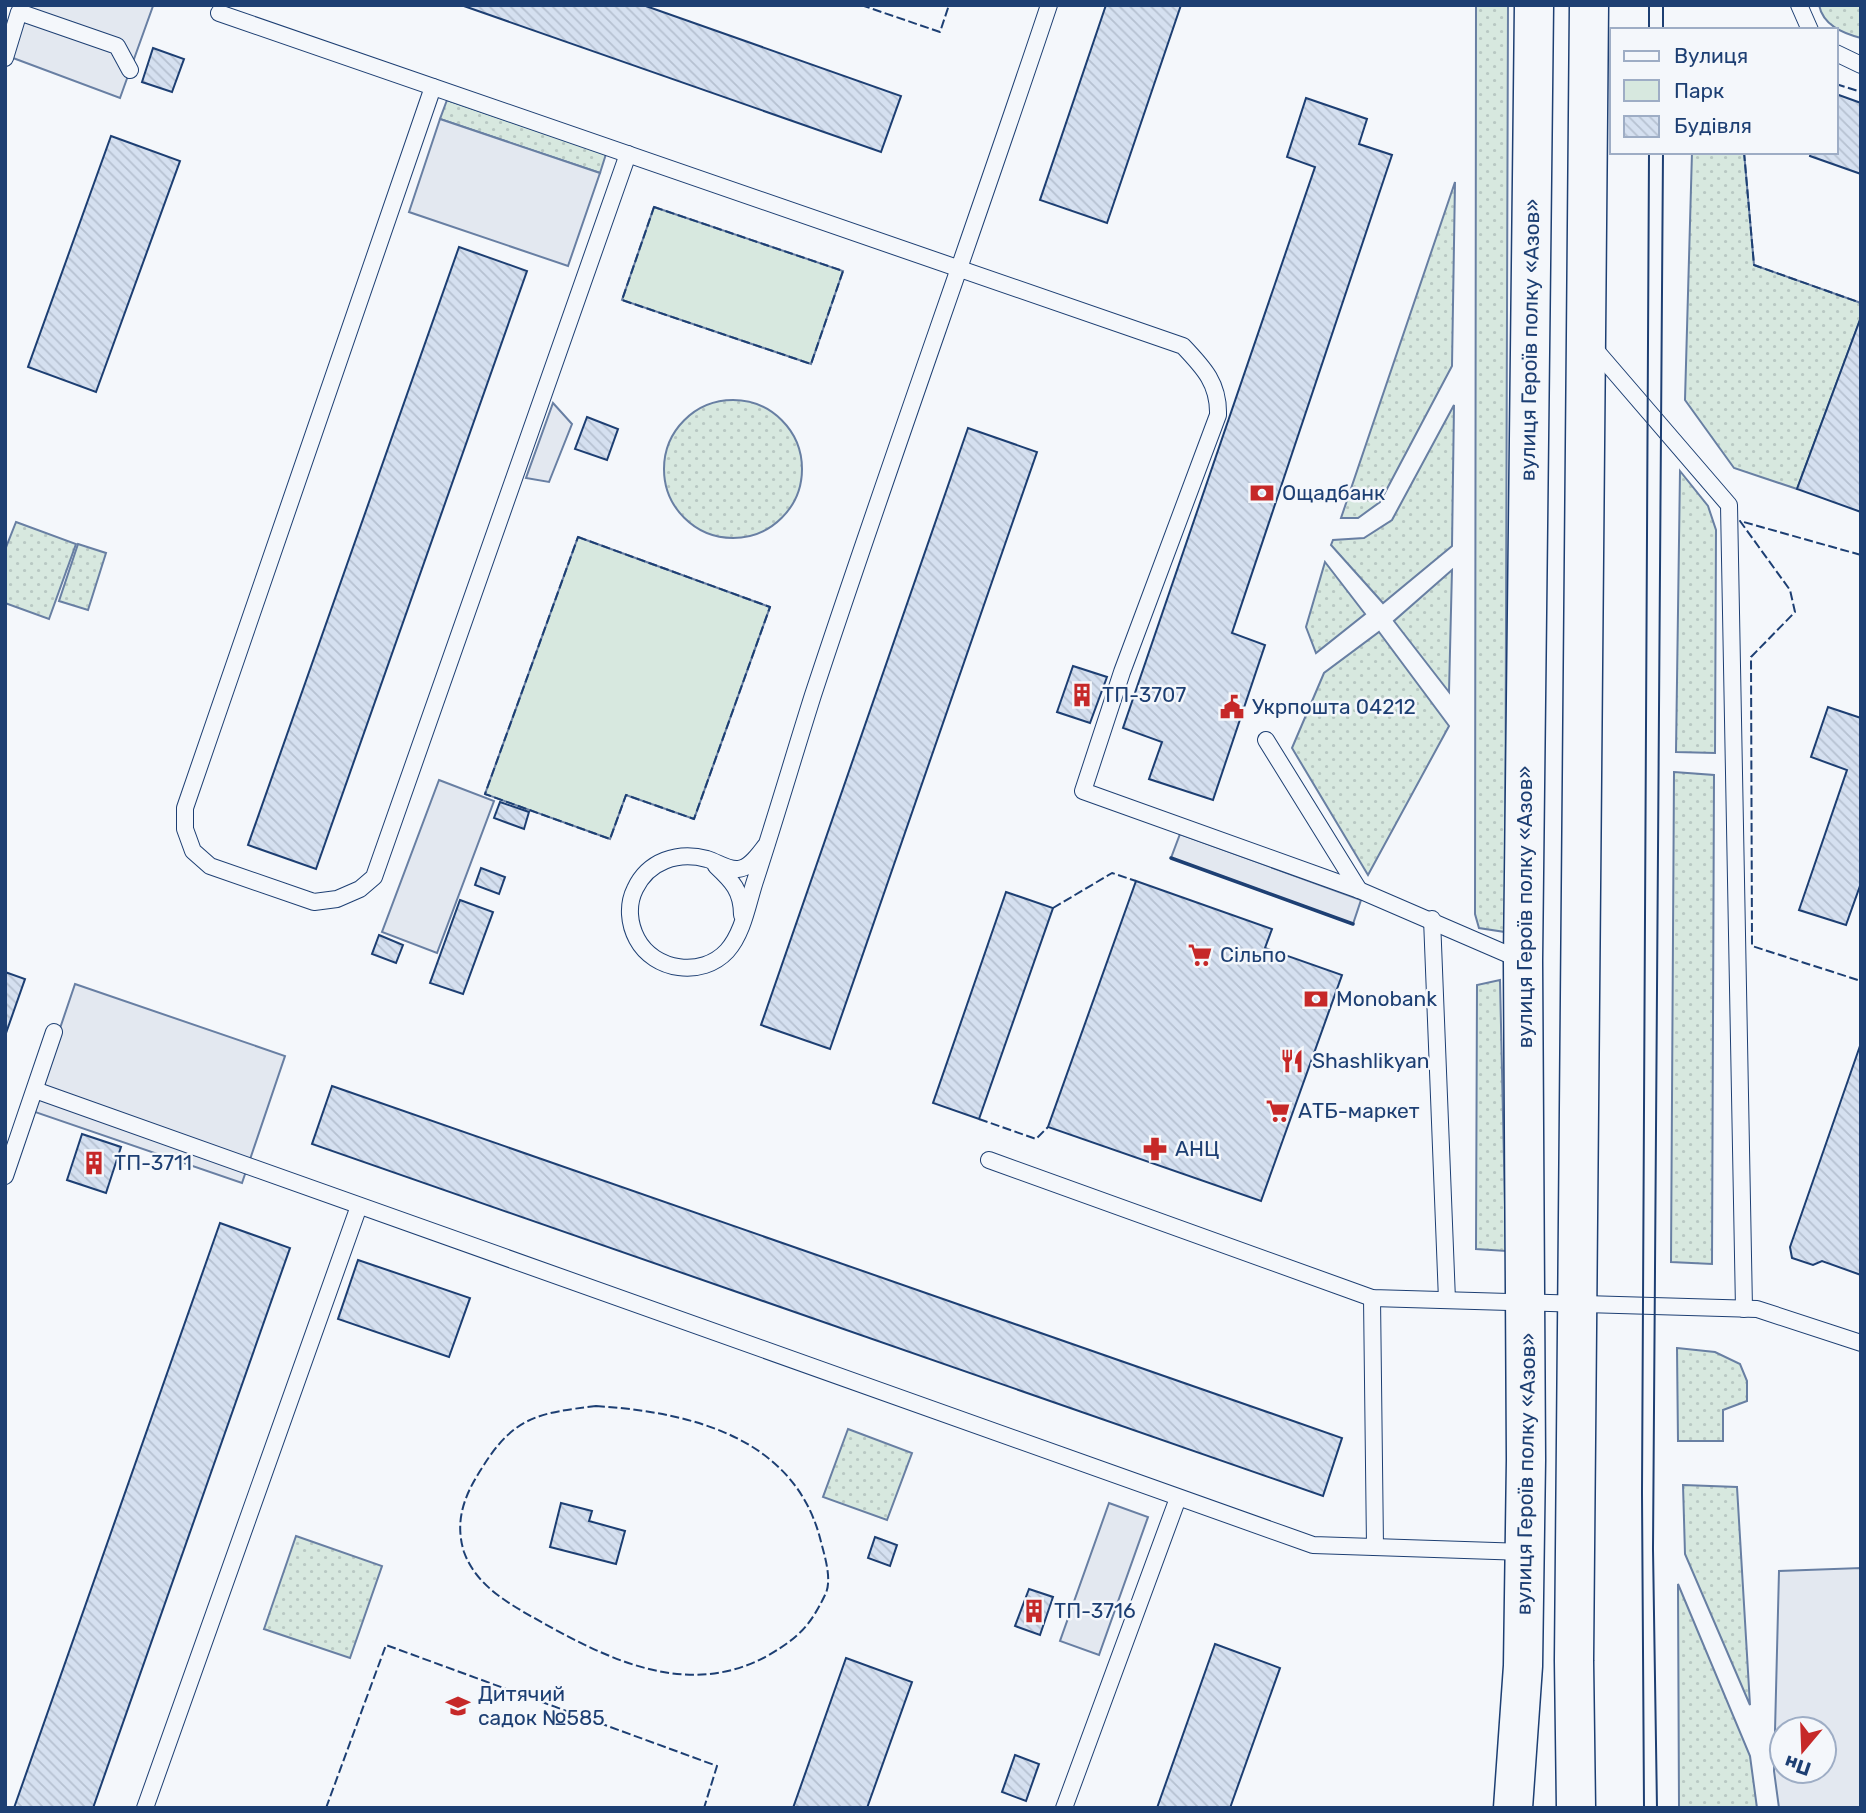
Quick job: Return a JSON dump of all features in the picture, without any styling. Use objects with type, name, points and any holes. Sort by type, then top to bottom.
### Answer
[{"type":"main road","name":"вулиця Героїв полку «Азов»","points":[[1513,1808],[1524,1666],[1528,1302],[1523,961],[1534,5]]},
{"type":"main road","points":[[1576,1808],[1574,1661],[1589,5]]},
{"type":"lane","points":[[767,844],[746,867],[737,870],[691,856],[672,857],[655,864],[641,877],[633,892],[629,911],[632,930],[641,946],[655,959],[672,967],[691,969],[709,964],[725,953],[736,939],[767,844],[814,693],[1049,5]]},
{"type":"lane","points":[[1799,5],[1809,28]]},
{"type":"lane","points":[[5,58],[19,12],[117,46],[130,70]]},
{"type":"lane","points":[[219,13],[1184,346],[1203,367],[1219,395],[1218,415],[1122,672],[1083,791],[1359,890],[1432,919],[1523,961]]},
{"type":"lane","points":[[1838,54],[1861,65]]},
{"type":"lane","points":[[433,87],[185,808],[185,829],[193,851],[210,866],[314,902],[337,900],[360,889],[374,877],[628,154]]},
{"type":"lane","points":[[1585,337],[1729,505],[1744,1309]]},
{"type":"lane","points":[[1265,740],[1359,890]]},
{"type":"lane","points":[[709,860],[736,885],[742,902],[742,920]]},
{"type":"lane","points":[[1432,919],[1447,1300]]},
{"type":"lane","points":[[5,1176],[54,1032]]},
{"type":"lane","points":[[35,1090],[1313,1545],[1525,1552]]},
{"type":"lane","points":[[989,1160],[1371,1298],[1757,1309],[1861,1343]]},
{"type":"lane","points":[[145,1808],[359,1206]]},
{"type":"lane","points":[[1371,1298],[1376,1547]]},
{"type":"lane","points":[[1064,1808],[1178,1498]]},
{"type":"green space","points":[[1476,5],[1508,5],[1505,932],[1479,928],[1475,914]]},
{"type":"green space","points":[[1819,5],[1861,5],[1861,38],[1834,27],[1821,12]]},
{"type":"green space","points":[[447,100],[606,154],[600,173],[440,119]]},
{"type":"green space","points":[[1692,154],[1744,154],[1754,265],[1861,303],[1861,317],[1797,489],[1734,468],[1685,400]]},
{"type":"green space","points":[[1455,182],[1452,366],[1380,502],[1358,518],[1341,518]]},
{"type":"green space","points":[[654,207],[843,271],[811,364],[622,300]]},
{"type":"green space","points":[[733,400],[759,405],[782,420],[797,443],[802,469],[797,495],[782,518],[759,533],[733,538],[707,533],[684,518],[669,495],[664,469],[669,443],[684,420],[707,405]]},
{"type":"green space","points":[[1454,405],[1452,546],[1383,603],[1331,545],[1333,540],[1364,538],[1392,520]]},
{"type":"green space","points":[[1680,471],[1708,506],[1716,530],[1715,753],[1676,752]]},
{"type":"green space","points":[[16,522],[76,544],[49,619],[5,603],[5,550]]},
{"type":"green space","points":[[578,537],[770,607],[694,819],[626,795],[610,839],[485,794]]},
{"type":"green space","points":[[78,544],[106,553],[88,610],[59,601]]},
{"type":"green space","points":[[1325,562],[1365,614],[1316,653],[1306,627]]},
{"type":"green space","points":[[1452,570],[1449,692],[1394,621]]},
{"type":"green space","points":[[1379,632],[1449,726],[1368,875],[1292,748],[1324,673]]},
{"type":"green space","points":[[1674,772],[1714,775],[1712,1264],[1671,1262]]},
{"type":"green space","points":[[1500,980],[1506,1251],[1476,1249],[1477,985]]},
{"type":"green space","points":[[1677,1348],[1715,1352],[1740,1364],[1747,1381],[1747,1401],[1723,1410],[1723,1441],[1678,1441]]},
{"type":"green space","points":[[848,1429],[912,1453],[887,1520],[823,1497]]},
{"type":"green space","points":[[1683,1485],[1737,1487],[1750,1705],[1685,1554]]},
{"type":"green space","points":[[296,1536],[382,1566],[350,1658],[264,1629]]},
{"type":"green space","points":[[1678,1584],[1750,1756],[1757,1808],[1679,1808]]},
{"type":"shaded area","points":[[15,5],[153,6],[120,98],[5,55],[5,31]]},
{"type":"shaded area","points":[[440,119],[600,173],[568,266],[409,212]]},
{"type":"shaded area","points":[[553,403],[572,424],[549,482],[526,478]]},
{"type":"shaded area","points":[[439,780],[494,801],[437,953],[382,932]]},
{"type":"shaded area","points":[[1180,834],[1361,900],[1353,924],[1171,858]]},
{"type":"shaded area","points":[[75,984],[285,1056],[242,1183],[32,1111]]},
{"type":"shaded area","points":[[1109,1503],[1148,1517],[1099,1655],[1060,1641]]},
{"type":"shaded area","points":[[1861,1568],[1861,1808],[1779,1808],[1776,1785],[1838,1785],[1838,1715],[1775,1715],[1779,1571]]},
{"type":"building","points":[[461,5],[643,5],[901,96],[881,152]]},
{"type":"building","points":[[1106,5],[1181,5],[1107,223],[1040,200]]},
{"type":"building","points":[[153,48],[184,59],[172,92],[142,82]]},
{"type":"building","points":[[1838,95],[1861,103],[1861,174],[1810,156],[1838,154]]},
{"type":"building","points":[[1306,98],[1367,119],[1359,144],[1392,155],[1232,633],[1265,645],[1213,800],[1149,779],[1162,742],[1123,728],[1315,167],[1287,157]]},
{"type":"building","points":[[111,136],[180,161],[96,392],[28,367]]},
{"type":"building","points":[[459,247],[527,271],[316,869],[248,845]]},
{"type":"building","points":[[1861,317],[1861,512],[1797,489]]},
{"type":"building","points":[[587,417],[618,429],[607,460],[575,449]]},
{"type":"building","points":[[968,428],[1037,452],[830,1049],[761,1025]]},
{"type":"building","name":"ТП-3707","points":[[1073,666],[1107,677],[1090,723],[1057,712]]},
{"type":"building","points":[[1828,707],[1861,718],[1861,883],[1846,925],[1799,910],[1847,770],[1811,757]]},
{"type":"building","points":[[500,802],[529,812],[524,829],[494,818]]},
{"type":"building","points":[[481,868],[505,877],[499,894],[475,885]]},
{"type":"building","points":[[1136,881],[1272,929],[1265,948],[1342,975],[1261,1201],[1048,1127]]},
{"type":"building","points":[[1006,892],[1053,908],[979,1119],[933,1103]]},
{"type":"building","points":[[460,900],[493,912],[463,994],[430,983]]},
{"type":"building","points":[[379,935],[403,945],[396,963],[372,954]]},
{"type":"building","points":[[5,972],[25,979],[5,1036]]},
{"type":"building","points":[[1861,1043],[1861,1275],[1822,1261],[1813,1265],[1792,1258],[1790,1247]]},
{"type":"building","points":[[332,1086],[1342,1438],[1323,1496],[312,1144]]},
{"type":"building","name":"ТП-3711","points":[[82,1134],[121,1147],[106,1193],[67,1180]]},
{"type":"building","points":[[220,1223],[290,1248],[93,1808],[14,1808]]},
{"type":"building","points":[[358,1260],[470,1298],[449,1357],[338,1319]]},
{"type":"building","points":[[561,1503],[592,1511],[589,1521],[625,1531],[616,1564],[550,1547]]},
{"type":"building","points":[[875,1537],[897,1545],[890,1566],[868,1558]]},
{"type":"building","name":"ТП-3716","points":[[1029,1589],[1053,1597],[1040,1635],[1015,1626]]},
{"type":"building","points":[[1215,1644],[1280,1668],[1230,1808],[1157,1808]]},
{"type":"building","points":[[846,1658],[912,1682],[867,1808],[793,1808]]},
{"type":"building","points":[[1015,1755],[1039,1764],[1026,1801],[1002,1792]]},
{"type":"tram line","points":[[1649,5],[1649,28]]},
{"type":"tram line","points":[[1663,5],[1663,28]]},
{"type":"tram line","points":[[1644,1808],[1642,1493],[1649,154]]},
{"type":"tram line","points":[[1657,1808],[1653,1549],[1663,154]]},
{"type":"fence","points":[[861,5],[940,32],[949,5]]},
{"type":"fence","points":[[1838,85],[1861,92]]},
{"type":"fence","points":[[1744,154],[1754,265],[1861,303]]},
{"type":"fence","points":[[654,207],[843,271],[811,364],[622,300],[654,207]]},
{"type":"fence","points":[[1861,555],[1740,521],[1790,590],[1795,612],[1751,657],[1752,946],[1861,981]]},
{"type":"fence","points":[[578,537],[770,607],[694,819],[626,795],[610,839],[485,794],[578,537]]},
{"type":"fence","points":[[1053,908],[1112,873],[1136,881]]},
{"type":"fence","points":[[979,1119],[1036,1139],[1048,1127]]},
{"type":"fence","points":[[596,1406],[666,1415],[700,1424],[732,1436],[762,1453],[787,1475],[806,1503],[820,1538],[828,1575],[827,1589],[820,1606],[796,1636],[769,1655],[740,1668],[711,1674],[654,1670],[626,1662],[572,1638],[509,1603],[478,1576],[464,1552],[460,1529],[466,1498],[482,1468],[505,1437],[517,1427],[543,1415],[596,1406]]},
{"type":"fence","points":[[326,1808],[386,1645],[717,1766],[704,1808]]},
{"type":"wall","points":[[1171,858],[1353,924]]},
{"type":"place","name":"Ощадбанк","points":[[1262,493]]},
{"type":"place","name":"ТП-3707","points":[[1082,695]]},
{"type":"place","name":"Укрпошта 04212","points":[[1232,707]]},
{"type":"place","name":"Сільпо","points":[[1200,955]]},
{"type":"place","name":"Monobank","points":[[1316,999]]},
{"type":"place","name":"Shashlikyan","points":[[1292,1061]]},
{"type":"place","name":"АТБ-маркет","points":[[1278,1111]]},
{"type":"place","name":"АНЦ","points":[[1155,1149]]},
{"type":"place","name":"ТП-3711","points":[[94,1163]]},
{"type":"place","name":"ТП-3716","points":[[1034,1611]]},
{"type":"place","name":"Дитячий садок №585","points":[[458,1706]]}]
